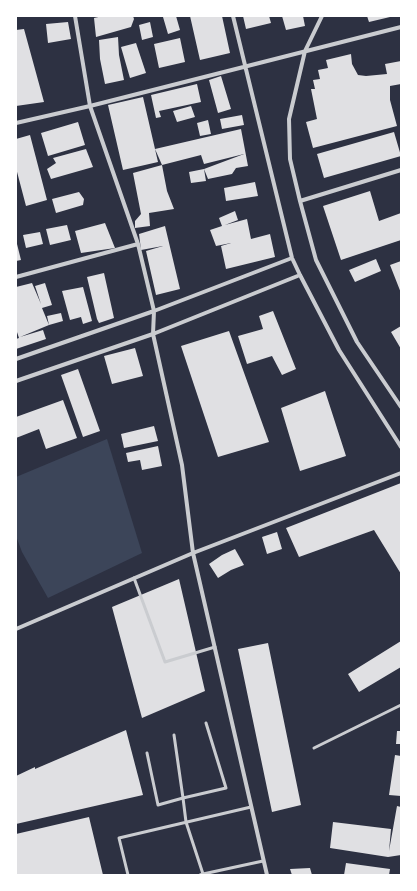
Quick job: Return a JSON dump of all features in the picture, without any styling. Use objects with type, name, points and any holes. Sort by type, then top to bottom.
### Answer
[{"type":"street","points":[[75,16],[90,106],[138,244],[154,311],[153,334],[182,466],[193,553],[266,875]]},
{"type":"street","points":[[233,16],[270,162],[292,258],[339,350],[401,447]]},
{"type":"street","points":[[322,16],[305,51],[289,119],[290,159],[316,260],[357,342],[401,407]]},
{"type":"street","points":[[16,124],[401,27]]},
{"type":"street","points":[[300,201],[401,170]]},
{"type":"street","points":[[16,278],[138,244]]},
{"type":"street","points":[[16,359],[154,311],[292,258]]},
{"type":"street","points":[[16,381],[153,334],[300,275]]},
{"type":"street","points":[[16,629],[193,553],[401,473]]},
{"type":"lane","points":[[134,578],[166,662],[215,647]]},
{"type":"lane","points":[[314,748],[401,705]]},
{"type":"lane","points":[[147,753],[158,805],[226,788],[206,723]]},
{"type":"lane","points":[[174,735],[186,822],[202,875],[263,861]]},
{"type":"lane","points":[[128,875],[119,838],[251,807]]},
{"type":"shaded area","points":[[107,439],[142,553],[48,598],[22,552],[16,536],[16,477]]},
{"type":"building","points":[[103,16],[133,16],[134,19],[131,27],[96,37],[94,18]]},
{"type":"building","points":[[176,16],[180,30],[168,34],[163,17]]},
{"type":"building","points":[[190,16],[222,16],[230,53],[200,60]]},
{"type":"building","points":[[243,16],[269,16],[271,23],[246,29]]},
{"type":"building","points":[[282,16],[303,16],[305,26],[286,30]]},
{"type":"building","points":[[367,16],[390,16],[390,17],[369,22]]},
{"type":"building","points":[[68,22],[71,39],[48,43],[46,24]]},
{"type":"building","points":[[150,22],[153,37],[142,40],[139,25]]},
{"type":"building","points":[[24,29],[44,102],[16,106],[16,30]]},
{"type":"building","points":[[118,37],[119,55],[124,80],[105,84],[100,59],[99,40]]},
{"type":"building","points":[[180,38],[185,62],[159,68],[154,44]]},
{"type":"building","points":[[136,43],[146,73],[130,78],[121,47]]},
{"type":"building","points":[[351,54],[352,64],[358,75],[366,76],[387,74],[385,64],[401,61],[401,84],[390,86],[390,100],[397,126],[313,148],[306,122],[317,119],[311,89],[315,89],[313,80],[320,79],[318,70],[328,68],[326,60]]},
{"type":"building","points":[[221,76],[231,109],[218,113],[209,80]]},
{"type":"building","points":[[197,84],[201,102],[159,111],[161,117],[156,118],[151,95]]},
{"type":"building","points":[[143,97],[158,162],[123,170],[108,105]]},
{"type":"building","points":[[191,106],[195,117],[177,122],[173,111]]},
{"type":"building","points":[[242,115],[244,125],[222,129],[220,119]]},
{"type":"building","points":[[208,120],[211,134],[200,136],[197,123]]},
{"type":"building","points":[[78,122],[85,145],[48,156],[41,133]]},
{"type":"building","points":[[241,129],[248,166],[236,168],[232,174],[208,179],[204,169],[244,154],[204,164],[201,155],[162,165],[155,149]]},
{"type":"building","points":[[394,132],[401,156],[324,178],[317,154]]},
{"type":"building","points":[[30,135],[47,200],[26,206],[16,168],[16,139]]},
{"type":"building","points":[[86,149],[93,167],[51,179],[47,169],[56,163],[53,158]]},
{"type":"building","points":[[162,165],[167,191],[174,209],[149,213],[150,226],[135,228],[135,221],[141,214],[133,173]]},
{"type":"building","points":[[204,169],[206,181],[191,183],[189,172]]},
{"type":"building","points":[[255,182],[258,196],[226,201],[224,188]]},
{"type":"building","points":[[370,191],[379,221],[401,213],[401,240],[341,260],[323,206]]},
{"type":"building","points":[[79,192],[84,199],[83,205],[56,213],[52,199]]},
{"type":"building","points":[[235,211],[238,220],[225,225],[247,219],[251,239],[270,234],[275,257],[226,269],[221,246],[231,243],[216,246],[210,230],[222,226],[219,218]]},
{"type":"building","points":[[105,223],[115,248],[81,253],[75,231]]},
{"type":"building","points":[[67,225],[71,240],[50,245],[46,229]]},
{"type":"building","points":[[165,226],[180,289],[156,295],[146,251],[163,246],[141,250],[139,234]]},
{"type":"building","points":[[40,232],[43,244],[26,248],[23,235]]},
{"type":"building","points":[[16,240],[21,260],[16,261]]},
{"type":"building","points":[[376,259],[381,271],[355,282],[349,270]]},
{"type":"building","points":[[401,261],[401,293],[390,265]]},
{"type":"building","points":[[104,273],[114,318],[99,323],[87,277]]},
{"type":"building","points":[[32,283],[41,304],[35,286],[45,283],[52,305],[42,308],[49,325],[20,337],[43,330],[46,339],[16,349],[16,339],[19,338],[16,329],[16,287]]},
{"type":"building","points":[[83,287],[92,321],[83,324],[81,317],[70,320],[62,291]]},
{"type":"building","points":[[273,311],[296,369],[282,375],[272,356],[247,364],[238,336],[263,329],[259,316]]},
{"type":"building","points":[[61,313],[63,321],[49,325],[47,316]]},
{"type":"building","points":[[401,326],[401,349],[391,332]]},
{"type":"building","points":[[229,331],[269,442],[218,457],[181,346]]},
{"type":"building","points":[[135,348],[143,376],[112,384],[104,356]]},
{"type":"building","points":[[78,369],[100,431],[83,437],[61,375]]},
{"type":"building","points":[[325,391],[346,456],[300,471],[281,408]]},
{"type":"building","points":[[63,400],[77,438],[46,449],[39,429],[16,438],[16,417]]},
{"type":"building","points":[[154,426],[158,441],[124,448],[121,434]]},
{"type":"building","points":[[158,446],[162,466],[142,470],[140,460],[128,462],[126,453]]},
{"type":"building","points":[[401,483],[401,574],[374,530],[299,557],[286,528]]},
{"type":"building","points":[[277,532],[282,549],[267,554],[262,537]]},
{"type":"building","points":[[235,549],[244,565],[231,570],[218,578],[209,564],[222,555]]},
{"type":"building","points":[[179,579],[205,691],[142,718],[112,607]]},
{"type":"building","points":[[401,641],[401,667],[359,692],[348,674]]},
{"type":"building","points":[[268,643],[301,805],[272,812],[238,649]]},
{"type":"building","points":[[126,730],[143,795],[16,824],[16,776]]},
{"type":"building","points":[[397,731],[401,731],[401,744],[396,744]]},
{"type":"building","points":[[395,755],[401,756],[401,796],[389,795]]},
{"type":"building","points":[[397,806],[401,807],[401,855],[388,857],[330,848],[333,822],[391,829],[389,851]]},
{"type":"building","points":[[89,817],[103,875],[16,875],[16,834]]},
{"type":"building","points":[[346,863],[390,869],[389,875],[344,875]]},
{"type":"building","points":[[310,868],[312,875],[292,875],[290,869]]}]
